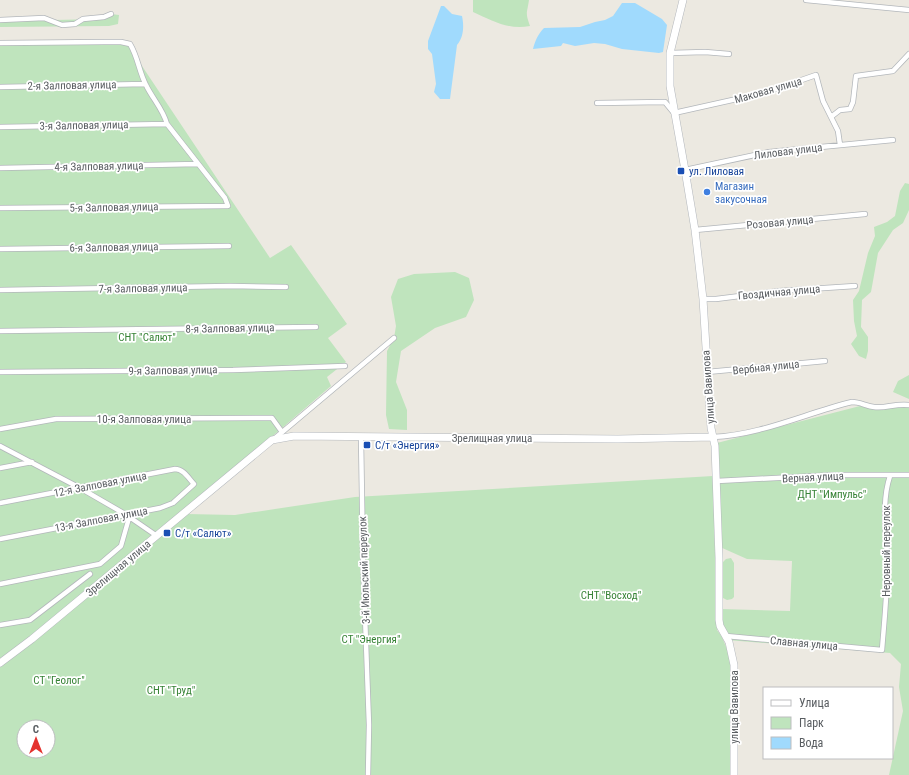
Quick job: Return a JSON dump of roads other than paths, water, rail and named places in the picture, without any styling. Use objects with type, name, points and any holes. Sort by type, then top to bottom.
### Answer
[{"type":"street","name":"улица Вавилова","points":[[682,0],[670,53],[670,86],[695,230],[703,299],[711,428],[715,446],[717,482],[719,620],[720,626],[726,636],[733,655],[734,665],[734,775]]},
{"type":"street","points":[[806,0],[909,10]]},
{"type":"street","points":[[0,20],[44,18],[62,25],[75,24],[83,19],[104,17],[110,14]]},
{"type":"street","points":[[0,43],[121,42],[130,44],[135,53],[145,84],[165,117],[167,124],[198,164]]},
{"type":"street","points":[[670,53],[705,52],[729,54]]},
{"type":"street","points":[[831,117],[840,110],[850,109],[854,97],[856,76],[893,71],[909,54]]},
{"type":"street","name":"Маковая улица","points":[[674,113],[764,93],[816,75],[822,101],[838,131],[840,145]]},
{"type":"street","name":"2-я Залповая улица","points":[[0,87],[145,84]]},
{"type":"street","points":[[597,103],[665,102],[674,113]]},
{"type":"street","name":"3-я Залповая улица","points":[[0,127],[167,124]]},
{"type":"street","name":"Лиловая улица","points":[[685,170],[769,152],[892,140]]},
{"type":"street","name":"4-я Залповая улица","points":[[0,168],[198,164]]},
{"type":"street","name":"5-я Залповая улица","points":[[0,208],[228,206],[224,198],[198,164]]},
{"type":"street","name":"Розовая улица","points":[[695,230],[864,214]]},
{"type":"street","name":"6-я Залповая улица","points":[[0,249],[229,246]]},
{"type":"street","name":"7-я Залповая улица","points":[[0,290],[230,286],[286,287]]},
{"type":"street","name":"Гвоздичная улица","points":[[703,299],[779,291],[855,286]]},
{"type":"street","name":"8-я Залповая улица","points":[[0,331],[316,326]]},
{"type":"street","name":"Зрелищная улица","points":[[0,663],[32,639],[157,536],[394,338]]},
{"type":"street","name":"Вербная улица","points":[[707,372],[825,361]]},
{"type":"street","name":"9-я Залповая улица","points":[[0,372],[234,370],[345,366]]},
{"type":"street","points":[[713,437],[741,434],[758,430],[852,402],[873,407],[899,404],[909,405]]},
{"type":"street","name":"10-я Залповая улица","points":[[0,428],[56,419],[272,418],[282,432]]},
{"type":"street","name":"Зрелищная улица","points":[[272,440],[294,436],[618,439],[713,437]]},
{"type":"street","name":"3-й Июльский переулок","points":[[361,437],[363,560],[369,725],[368,775]]},
{"type":"street","points":[[0,446],[80,488],[128,516],[157,536]]},
{"type":"street","points":[[0,468],[32,462]]},
{"type":"street","name":"12-я Залповая улица","points":[[0,503],[179,469],[194,484]]},
{"type":"street","name":"Верная улица","points":[[717,482],[833,475],[909,475]]},
{"type":"street","name":"Неровный переулок","points":[[882,650],[888,570],[885,514],[886,496],[890,476]]},
{"type":"street","name":"13-я Залповая улица","points":[[0,539],[128,516],[160,508],[173,503],[194,484]]},
{"type":"street","points":[[0,584],[100,564],[121,546],[128,516]]},
{"type":"street","points":[[0,625],[30,620],[90,574]]},
{"type":"street","name":"Славная улица","points":[[726,636],[882,650]]},
{"type":"water","points":[[622,3],[635,3],[662,19],[667,25],[663,52],[659,53],[622,49],[605,44],[594,43],[575,46],[563,43],[561,46],[533,49],[537,38],[544,28],[580,27],[605,20],[613,16]]},
{"type":"water","points":[[441,6],[444,6],[452,14],[462,16],[463,23],[462,35],[457,45],[450,99],[440,99],[434,92],[436,84],[432,54],[428,49],[428,41]]},
{"type":"place","name":"ул. Лиловая","points":[[681,171]]},
{"type":"place","name":"Магазин закусочная","points":[[707,192]]},
{"type":"place","name":"С/т «Энергия»","points":[[367,445]]},
{"type":"place","name":"С/т «Салют»","points":[[167,533]]},
{"type":"park label","name":"СНТ \"Салют\"","points":[[147,337]]},
{"type":"park label","name":"ДНТ \"Импульс\"","points":[[832,494]]},
{"type":"park label","name":"СНТ \"Восход\"","points":[[611,595]]},
{"type":"park label","name":"СТ \"Энергия\"","points":[[371,639]]},
{"type":"park label","name":"СТ \"Геолог\"","points":[[59,680]]},
{"type":"park label","name":"СНТ \"Труд\"","points":[[171,690]]}]
